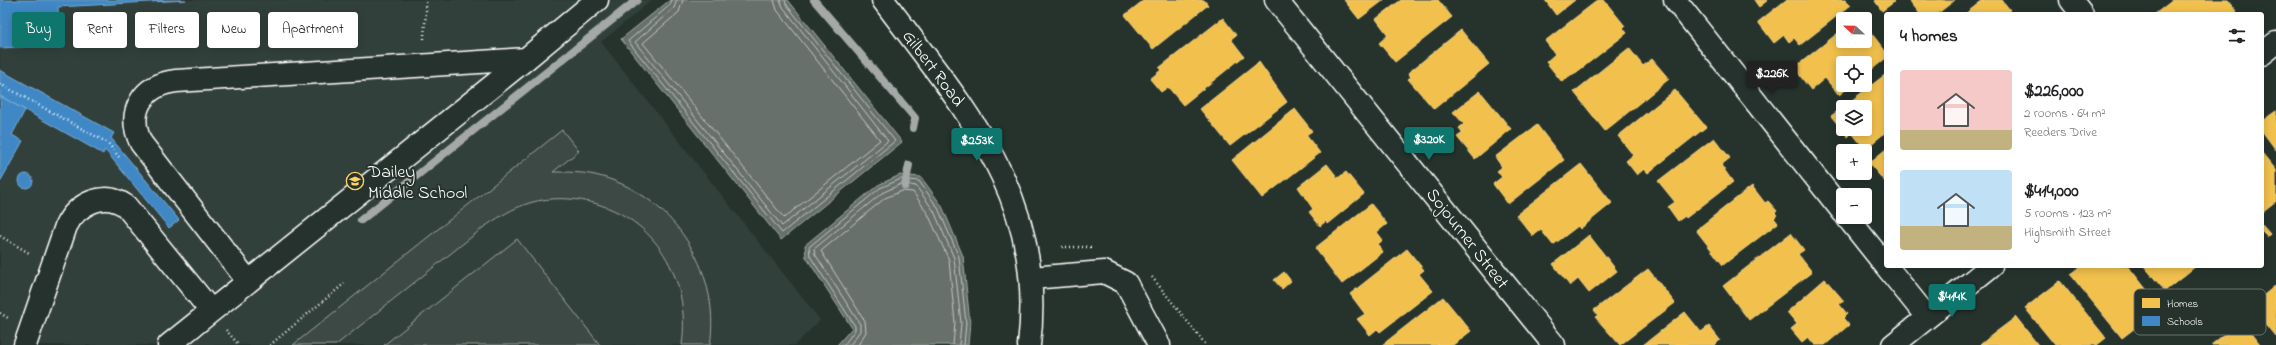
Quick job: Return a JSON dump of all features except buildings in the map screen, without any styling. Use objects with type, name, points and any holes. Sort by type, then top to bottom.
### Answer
[{"type":"street","points":[[169,345],[526,60],[597,0]]},
{"type":"street","name":"Gilbert Road","points":[[883,0],[966,111],[984,140],[1015,204],[1024,238],[1031,278],[1032,324],[1029,345]]},
{"type":"street","name":"Sojourner Street","points":[[1276,0],[1554,345]]},
{"type":"street","points":[[1675,0],[1836,203]]},
{"type":"street","points":[[2071,0],[2080,12]]},
{"type":"street","points":[[2264,52],[2276,43]]},
{"type":"street","points":[[248,281],[141,143],[137,134],[136,116],[142,98],[148,92],[163,83],[176,81],[526,60]]},
{"type":"street","points":[[25,345],[66,226],[75,212],[97,200],[111,199],[126,206],[211,311]]},
{"type":"street","points":[[1853,224],[1884,263]]},
{"type":"street","points":[[1888,268],[1927,317]]},
{"type":"street","points":[[1893,345],[1988,268]]},
{"type":"street","points":[[1031,278],[1104,272],[1126,283],[1159,345]]},
{"type":"path","points":[[424,39],[424,28],[427,20],[426,0]]},
{"type":"path","points":[[0,84],[108,144],[123,162]]},
{"type":"path","points":[[0,236],[32,254]]},
{"type":"path","points":[[270,345],[345,284]]},
{"type":"path","points":[[0,313],[10,319]]},
{"type":"path","points":[[230,325],[226,329],[239,345]]},
{"type":"shaded area","name":"Dailey Middle School","points":[[0,0],[652,0],[601,42],[820,320],[795,345],[0,345]]},
{"type":"shaded area","points":[[562,130],[579,151],[553,172],[590,174],[622,184],[646,198],[668,216],[685,238],[699,262],[708,289],[712,317],[710,345],[682,345],[683,321],[681,297],[674,275],[664,255],[650,237],[633,222],[613,210],[590,202],[573,199],[546,199],[529,203],[511,210],[484,227],[336,345],[293,345]]},
{"type":"shaded area","points":[[517,239],[600,345],[384,345]]},
{"type":"water","points":[[670,0],[788,0],[902,142],[781,240],[621,39]]},
{"type":"water","points":[[900,175],[921,177],[942,206],[963,256],[970,323],[968,345],[837,345],[852,328],[806,257],[805,245],[878,185]]},
{"type":"waterway","points":[[361,220],[637,0]]},
{"type":"waterway","points":[[814,0],[915,118],[913,128]]},
{"type":"waterway","points":[[905,186],[909,165]]},
{"type":"place","name":"Dailey Middle School","points":[[355,181]]}]
